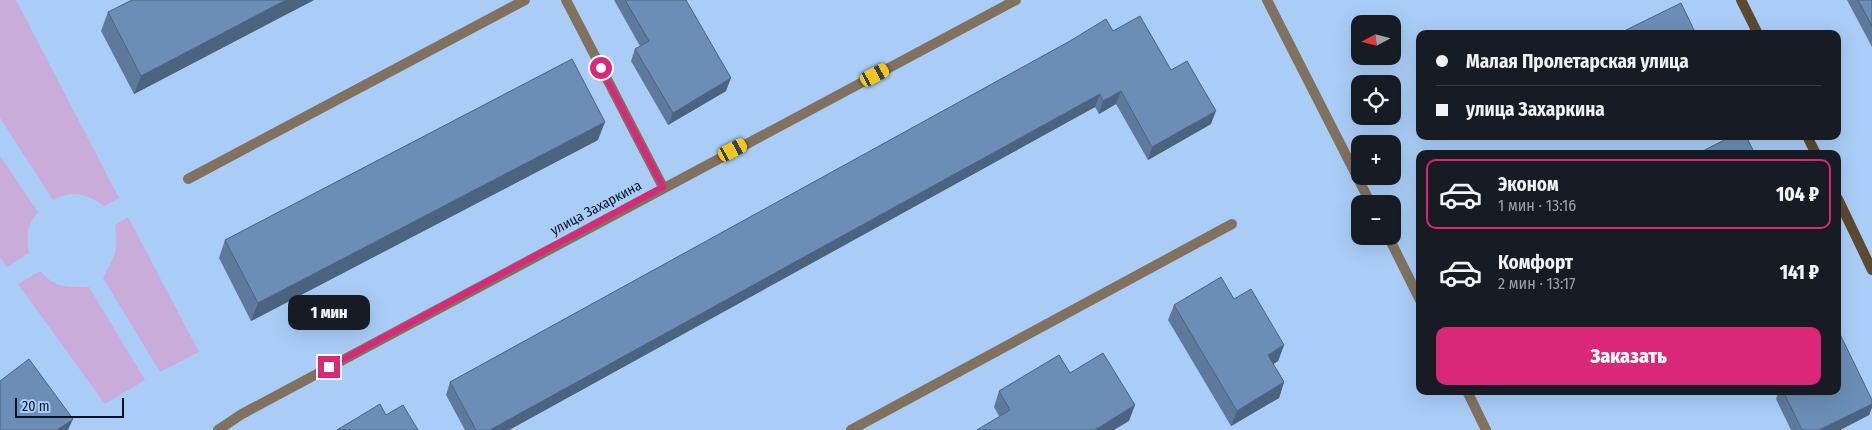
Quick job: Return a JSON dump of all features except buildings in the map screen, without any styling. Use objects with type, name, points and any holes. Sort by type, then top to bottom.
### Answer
[{"type":"main road","points":[[1742,0],[1756,30]]},
{"type":"main road","points":[[1841,205],[1872,270]]},
{"type":"street","points":[[188,179],[525,0]]},
{"type":"street","points":[[566,0],[663,187]]},
{"type":"street","name":"улица Захаркина","points":[[218,430],[242,414],[663,187],[1016,0]]},
{"type":"street","points":[[1267,0],[1366,195]]},
{"type":"street","points":[[851,430],[1232,224]]},
{"type":"street","points":[[1392,245],[1416,292]]},
{"type":"street","points":[[1469,395],[1486,430]]},
{"type":"shaded area","points":[[0,0],[16,0],[119,198],[104,206],[92,198],[79,194],[67,195],[53,200],[0,118]]},
{"type":"shaded area","points":[[0,156],[38,212],[28,231],[29,253],[7,267],[0,257]]},
{"type":"shaded area","points":[[128,217],[199,352],[160,372],[103,278],[115,253],[115,225]]},
{"type":"shaded area","points":[[40,271],[50,280],[62,285],[89,287],[145,380],[105,404],[18,284]]},
{"type":"route","points":[[329,367],[663,187],[601,68]]}]
